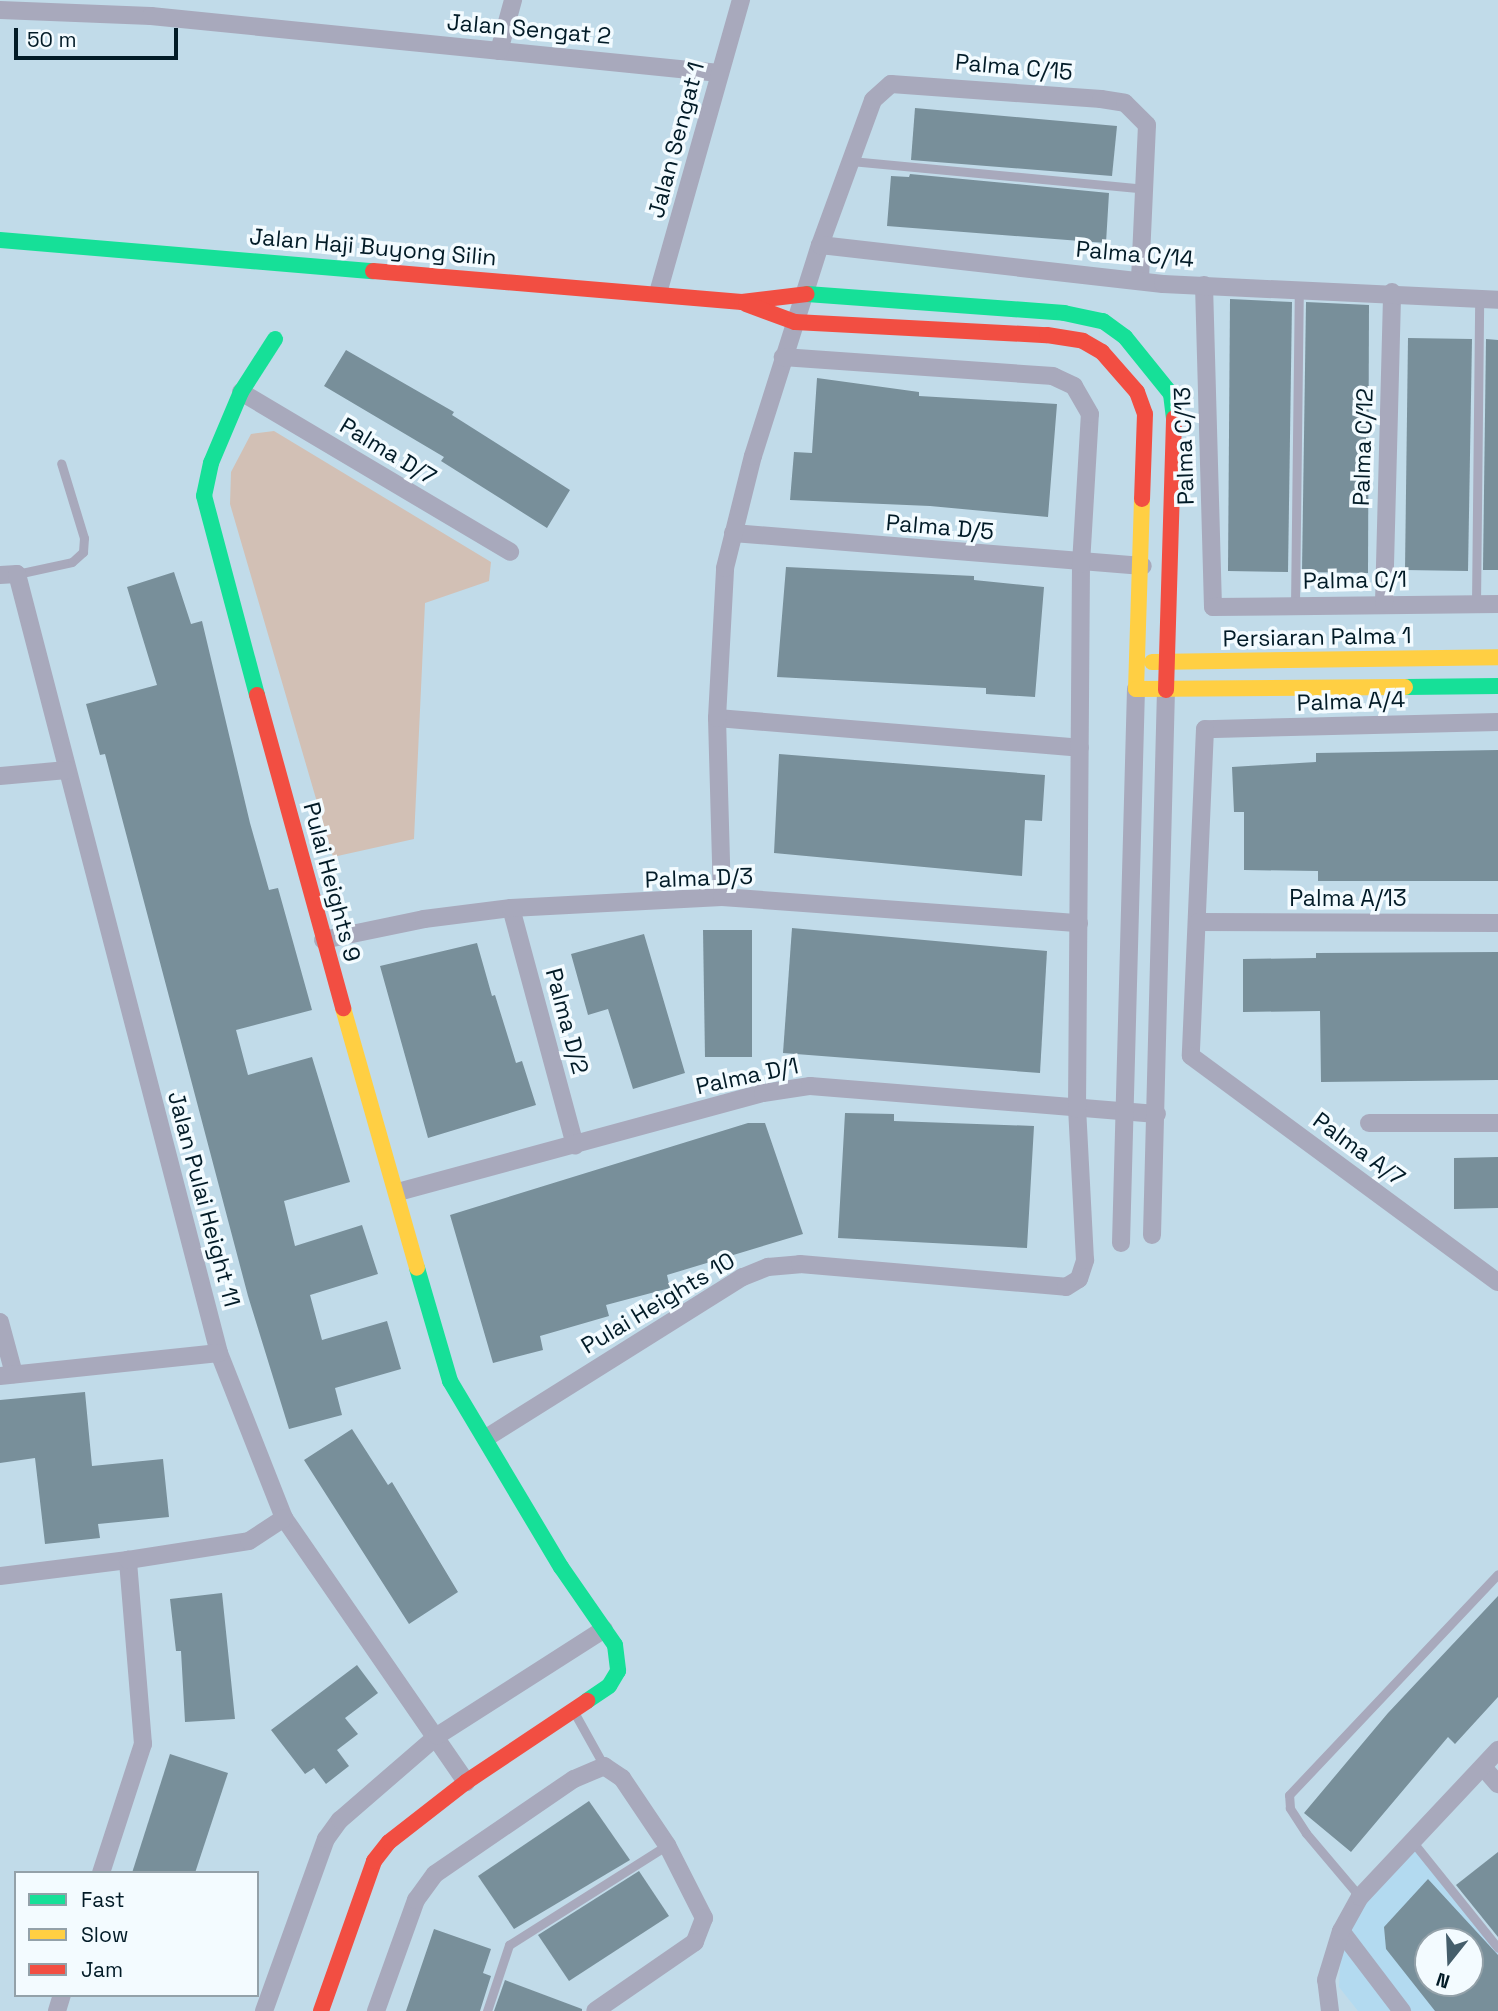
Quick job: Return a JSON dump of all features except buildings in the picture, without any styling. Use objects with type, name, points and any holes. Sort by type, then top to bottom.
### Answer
[{"type":"street","points":[[499,51],[513,0]]},
{"type":"street","name":"Jalan Sengat 1","points":[[658,293],[741,0]]},
{"type":"street","name":"Jalan Sengat 2","points":[[0,10],[154,8],[499,51],[719,73]]},
{"type":"street","name":"Palma C/15","points":[[820,245],[873,100],[891,83],[1101,99],[1125,103],[1147,124],[1147,190],[1140,280]]},
{"type":"street","name":"Jalan Haji Buyong Silin","points":[[0,240],[742,302]]},
{"type":"street","points":[[722,897],[717,718],[725,568],[783,357],[820,245]]},
{"type":"street","name":"Palma C/14","points":[[820,245],[1140,280],[1498,300]]},
{"type":"street","name":"Palma C/13","points":[[1204,285],[1213,607]]},
{"type":"street","name":"Palma C/12","points":[[1384,603],[1392,292]]},
{"type":"street","points":[[742,302],[804,294],[1064,313],[1103,321],[1125,337],[1158,373],[1171,394],[1174,416],[1152,1235]]},
{"type":"street","points":[[742,302],[795,322],[1047,335],[1083,341],[1102,352],[1136,392],[1144,414],[1143,566],[1136,689],[1132,956],[1123,1112],[1121,1243]]},
{"type":"street","name":"Pulai Heights 9","points":[[275,339],[241,392],[211,463],[204,496],[323,940],[398,1192],[450,1381],[561,1567],[615,1645],[618,1671],[609,1686],[466,1782],[389,1842],[374,1861],[321,2011]]},
{"type":"street","points":[[783,357],[1053,376],[1074,386],[1090,414],[1081,564],[1077,1109]]},
{"type":"street","name":"Palma D/7","points":[[241,392],[510,552]]},
{"type":"street","name":"Palma D/5","points":[[733,533],[1081,564],[1143,566]]},
{"type":"street","name":"Jalan Pulai Height 11","points":[[8,575],[67,770],[219,1353],[284,1518],[437,1736],[466,1782]]},
{"type":"street","name":"Palma C/1","points":[[1213,607],[1384,603],[1498,604]]},
{"type":"street","name":"Persiaran Palma 1","points":[[1137,661],[1498,657]]},
{"type":"street","points":[[1136,689],[1498,686]]},
{"type":"street","points":[[717,718],[1080,748]]},
{"type":"street","name":"Palma A/4","points":[[1198,922],[1205,729],[1498,722]]},
{"type":"street","points":[[0,776],[67,770]]},
{"type":"street","name":"Palma D/3","points":[[323,940],[511,908],[722,897],[1079,923]]},
{"type":"street","name":"Palma D/2","points":[[511,908],[575,1146]]},
{"type":"street","name":"Palma A/13","points":[[1198,922],[1498,923]]},
{"type":"street","name":"Palma A/7","points":[[1198,922],[1191,1056],[1498,1282]]},
{"type":"street","name":"Palma D/1","points":[[398,1192],[763,1093],[810,1086],[1157,1114]]},
{"type":"street","name":"Pulai Heights 10","points":[[486,1438],[743,1277],[768,1267],[800,1264],[1066,1287],[1079,1279],[1085,1260],[1077,1109]]},
{"type":"street","points":[[1369,1123],[1498,1123]]},
{"type":"street","points":[[0,1322],[7,1375],[219,1353]]},
{"type":"street","points":[[0,1576],[249,1542],[284,1518]]},
{"type":"street","points":[[102,1871],[143,1744],[128,1560]]},
{"type":"street","points":[[264,2011],[326,1839],[340,1820],[437,1736],[604,1629]]},
{"type":"street","points":[[1330,2011],[1325,1993],[1341,1931],[1360,1897],[1498,1750]]},
{"type":"street","points":[[376,2011],[416,1900],[435,1874],[574,1779],[604,1766],[622,1778],[667,1845],[704,1918],[704,1927],[695,1942],[595,2011]]},
{"type":"street","points":[[1483,1767],[1498,1784]]},
{"type":"street","points":[[1341,1931],[1402,2011]]},
{"type":"lane","points":[[851,161],[1147,190]]},
{"type":"lane","points":[[1295,605],[1299,287]]},
{"type":"lane","points":[[1476,605],[1479,298]]},
{"type":"lane","points":[[8,575],[72,562],[83,552],[84,538],[61,463]]},
{"type":"lane","points":[[1360,1897],[1306,1833],[1290,1808],[1289,1795],[1498,1574]]},
{"type":"lane","points":[[573,1710],[604,1766]]},
{"type":"lane","points":[[1412,1841],[1498,1948]]},
{"type":"lane","points":[[487,2011],[509,1945],[667,1845]]},
{"type":"shaded area","points":[[274,431],[491,562],[489,581],[425,603],[414,839],[333,857],[230,504],[231,472],[251,434]]},
{"type":"shaded area","points":[[1414,1843],[1480,1927],[1414,1927],[1414,1997],[1484,1997],[1484,1932],[1498,1950],[1498,2011],[1358,2011],[1339,1987],[1342,1932]]},
{"type":"traffic: fast","points":[[0,240],[373,271]]},
{"type":"traffic: fast","points":[[807,294],[1064,313],[1103,321],[1125,337],[1171,394],[1174,418]]},
{"type":"traffic: fast","points":[[257,695],[204,496],[211,463],[241,392],[275,339]]},
{"type":"traffic: fast","points":[[1405,687],[1498,686]]},
{"type":"traffic: fast","points":[[417,1268],[450,1381],[561,1567],[615,1645],[618,1671],[609,1686],[587,1701]]},
{"type":"traffic: slow","points":[[1142,499],[1136,689],[1405,687]]},
{"type":"traffic: slow","points":[[1152,662],[1498,657]]},
{"type":"traffic: slow","points":[[343,1008],[417,1268]]},
{"type":"traffic: jam","points":[[373,271],[742,302],[807,294]]},
{"type":"traffic: jam","points":[[746,304],[795,322],[1047,335],[1083,341],[1102,352],[1137,392],[1145,414],[1142,499]]},
{"type":"traffic: jam","points":[[1166,690],[1174,418]]},
{"type":"traffic: jam","points":[[257,695],[343,1008]]},
{"type":"traffic: jam","points":[[321,2011],[374,1861],[389,1842],[466,1782],[587,1701]]}]
